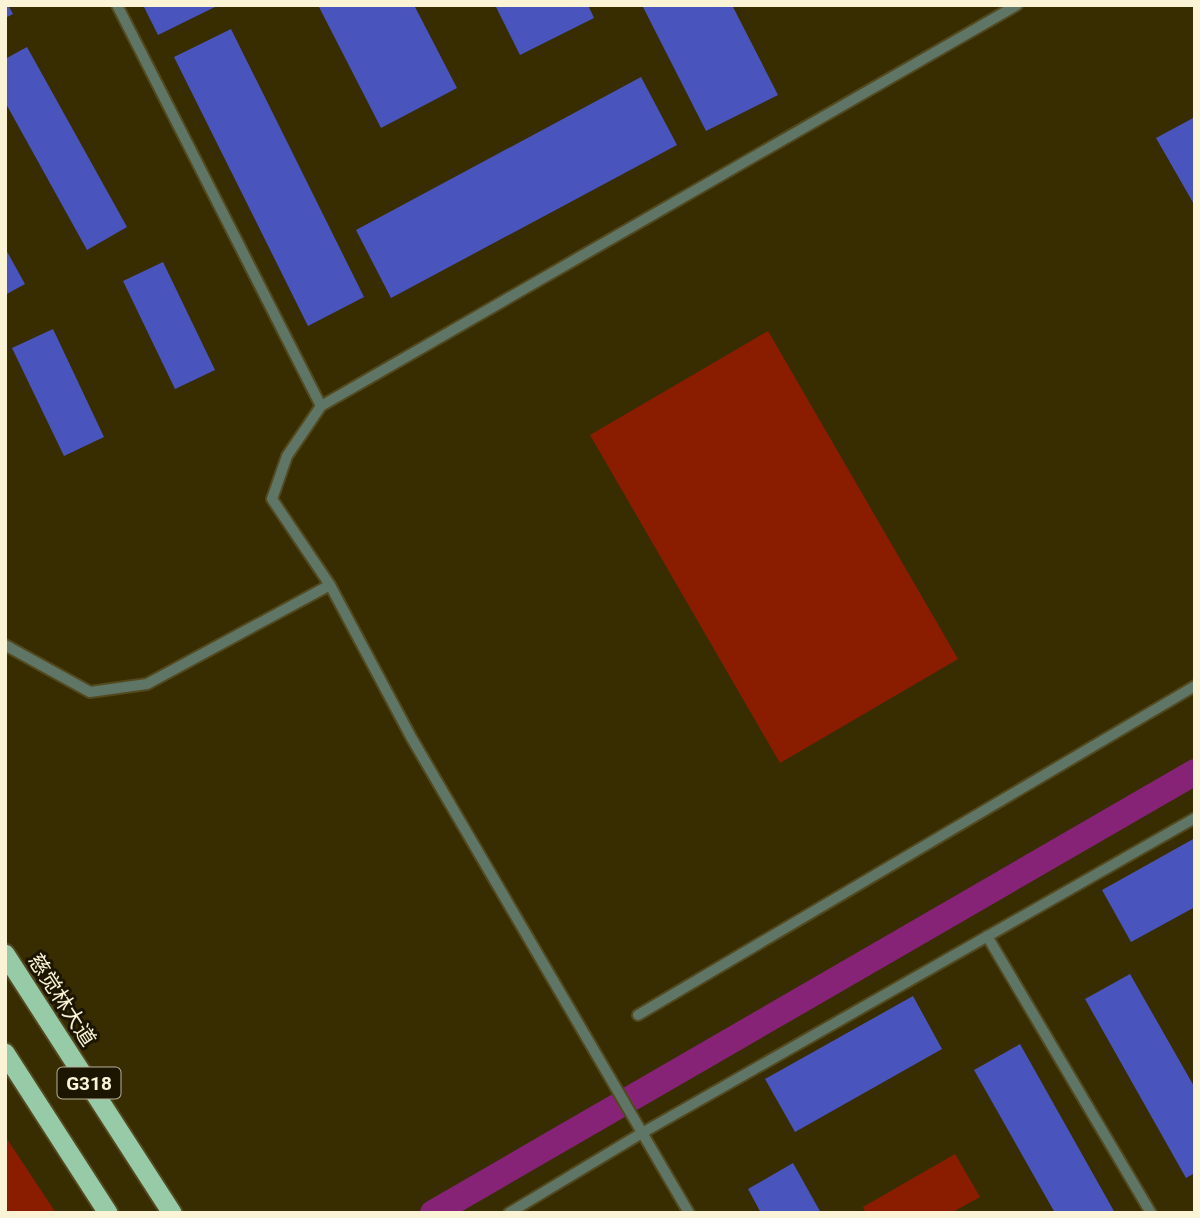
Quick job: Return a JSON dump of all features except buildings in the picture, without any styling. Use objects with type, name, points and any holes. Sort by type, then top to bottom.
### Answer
[{"type":"highway","name":"慈觉林大道","points":[[5,954],[172,1213]]},
{"type":"highway","name":"G318","points":[[5,1053],[108,1213]]},
{"type":"lane","points":[[117,5],[321,406]]},
{"type":"lane","points":[[689,1213],[411,737],[330,585],[272,499],[287,456],[321,406],[1017,5]]},
{"type":"lane","points":[[5,645],[90,692],[147,684],[330,585]]},
{"type":"lane","points":[[638,1015],[1195,686]]},
{"type":"lane","points":[[509,1213],[642,1133],[1195,818]]},
{"type":"lane","points":[[987,936],[1151,1213]]},
{"type":"shaded area","points":[[768,331],[958,659],[780,763],[590,435]]},
{"type":"shaded area","points":[[5,1136],[56,1213],[5,1213]]},
{"type":"shaded area","points":[[955,1154],[980,1197],[951,1213],[866,1213],[863,1207]]},
{"type":"waterway","points":[[433,1213],[1195,772]]}]
